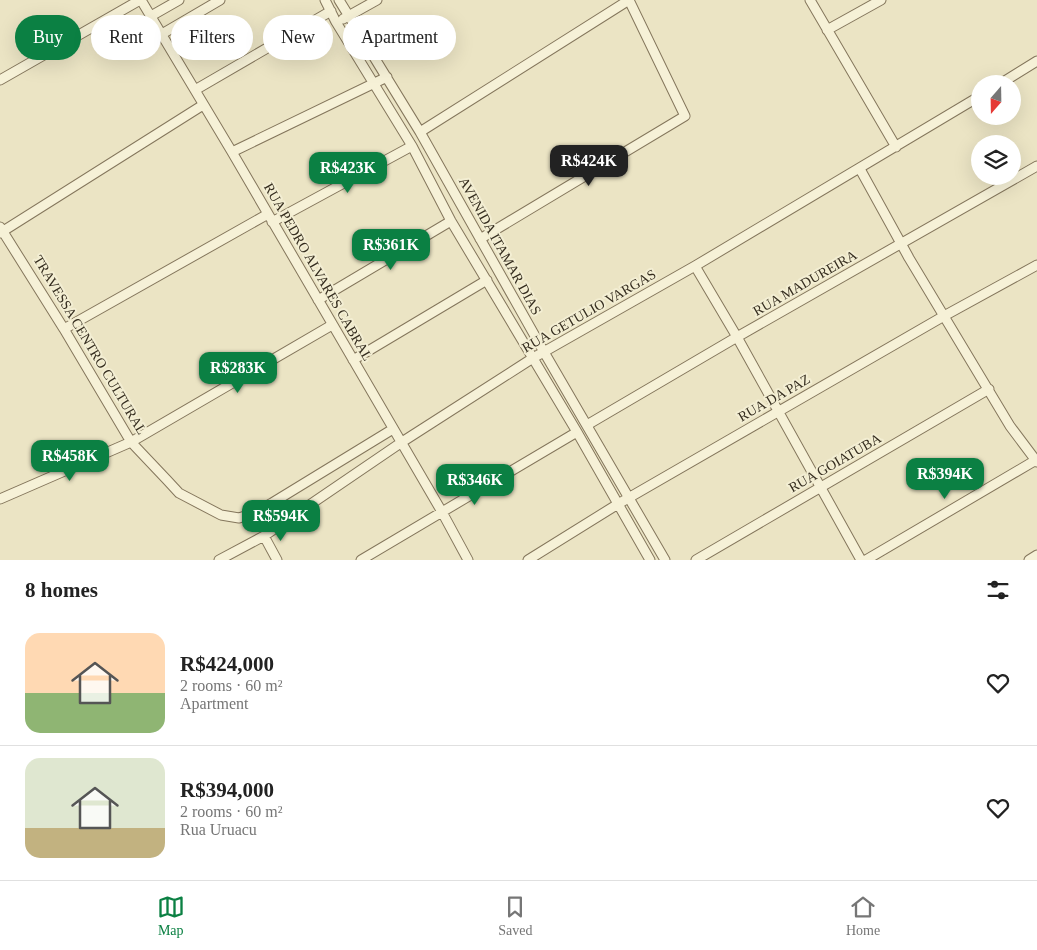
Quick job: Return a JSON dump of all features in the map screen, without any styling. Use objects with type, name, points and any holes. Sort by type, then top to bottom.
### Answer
[{"type":"street","name":"RUA PEDRO ALVARES CABRAL","points":[[140,0],[150,15]]},
{"type":"street","points":[[0,80],[140,0]]},
{"type":"street","points":[[153,15],[179,0]]},
{"type":"street","points":[[162,34],[220,0]]},
{"type":"street","name":"AVENIDA ITAMAR DIAS","points":[[325,0],[336,22],[412,146],[451,221],[577,432],[650,560]]},
{"type":"street","name":"AVENIDA ITAMAR DIAS","points":[[339,0],[347,15]]},
{"type":"street","points":[[350,15],[377,0]]},
{"type":"street","points":[[420,132],[629,0],[685,116],[480,239]]},
{"type":"street","points":[[810,0],[896,147]]},
{"type":"street","points":[[827,30],[881,0]]},
{"type":"street","points":[[195,90],[331,11]]},
{"type":"street","points":[[336,22],[343,18]]},
{"type":"street","name":"RUA PEDRO ALVARES CABRAL","points":[[162,34],[402,442],[468,560]]},
{"type":"street","name":"AVENIDA ITAMAR DIAS","points":[[376,60],[420,132],[544,352],[665,560]]},
{"type":"street","points":[[1014,75],[1037,61]]},
{"type":"street","points":[[232,152],[387,78]]},
{"type":"street","name":"RUA GETULIO VARGAS","points":[[219,560],[264,536],[402,442],[533,358],[695,266],[971,101]]},
{"type":"street","points":[[1,230],[203,105]]},
{"type":"street","points":[[64,329],[270,218],[412,146]]},
{"type":"street","name":"RUA MADUREIRA","points":[[587,425],[1037,166]]},
{"type":"street","points":[[860,168],[944,316],[1010,426],[1036,461],[866,560]]},
{"type":"street","points":[[318,300],[451,221]]},
{"type":"street","name":"TRAVESSA CENTRO CULTURAL","points":[[1,230],[64,329],[131,442],[179,493],[221,515],[239,518],[254,513],[393,429]]},
{"type":"street","name":"RUA DA PAZ","points":[[528,560],[618,504],[944,316],[1037,265]]},
{"type":"street","points":[[695,266],[737,337],[861,560]]},
{"type":"street","points":[[353,360],[487,280]]},
{"type":"street","points":[[0,499],[131,442],[332,325]]},
{"type":"street","name":"RUA GOIATUBA","points":[[696,560],[989,389]]},
{"type":"street","points":[[361,560],[577,432]]},
{"type":"street","points":[[264,536],[277,560]]},
{"type":"street","points":[[1029,560],[1037,555]]}]
